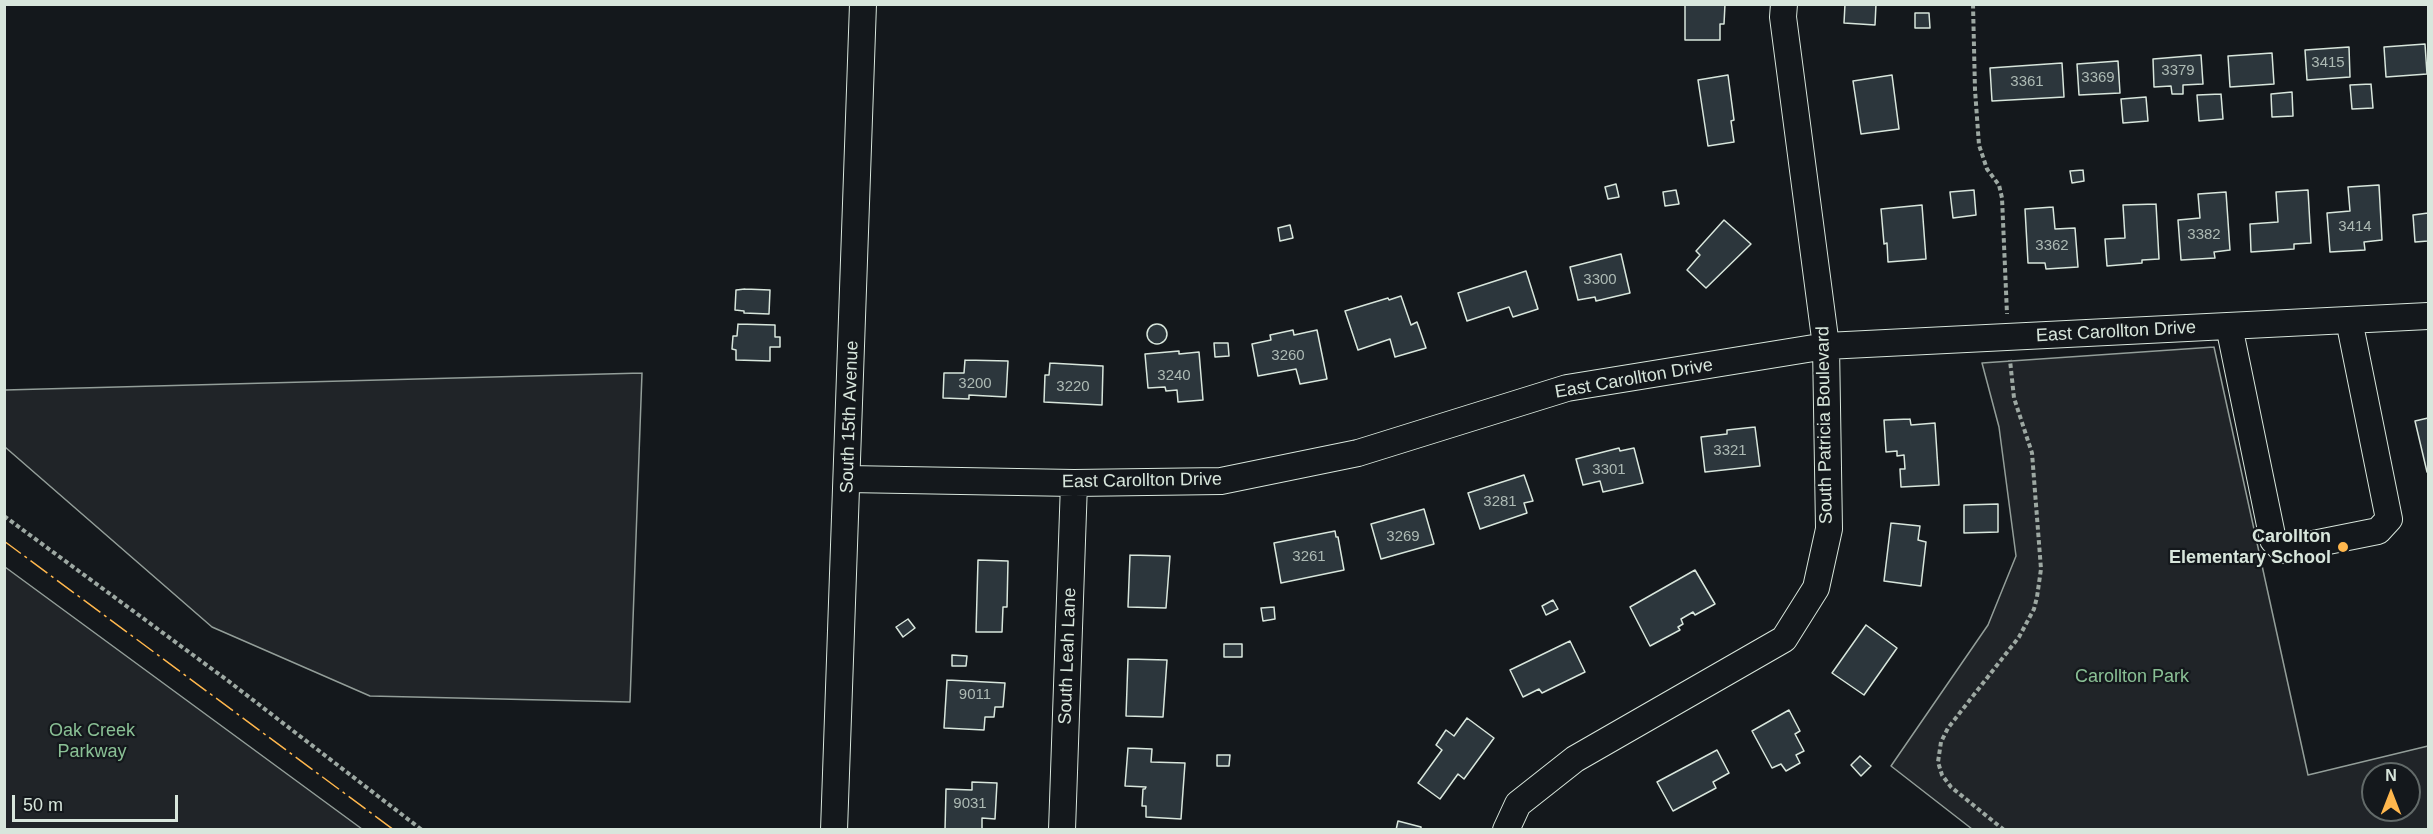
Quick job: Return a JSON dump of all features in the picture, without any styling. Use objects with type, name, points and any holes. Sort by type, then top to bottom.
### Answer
[{"type":"street","name":"South 15th Avenue","points":[[834,830],[863,4]]},
{"type":"street","name":"South Patricia Boulevard","points":[[1506,830],[1518,804],[1575,759],[1785,639],[1816,588],[1829,529],[1826,346],[1783,17],[1784,4]]},
{"type":"street","name":"East Carollton Drive","points":[[848,479],[1074,483],[1221,481],[1358,453],[1567,388],[1826,346],[2428,316]]},
{"type":"street","points":[[2229,326],[2272,540],[2283,550],[2378,531],[2389,519],[2349,320]]},
{"type":"street","name":"South Leah Lane","points":[[1062,830],[1074,483]]},
{"type":"path","points":[[1973,4],[1979,144],[1987,169],[1999,185],[2002,198],[2013,393],[2032,453],[2041,569],[2031,617],[2019,637],[1948,728],[1941,742],[1938,762],[1942,775],[1951,787],[2004,830]]},
{"type":"path","points":[[4,516],[227,680],[422,830]]},
{"type":"green space","name":"Carollton Park","points":[[2214,347],[2308,775],[2361,762],[2361,822],[2421,822],[2421,762],[2362,762],[2428,746],[2428,829],[1972,829],[1891,766],[1988,625],[2016,556],[1999,427],[1982,363]]},
{"type":"green space","points":[[642,373],[630,702],[370,696],[212,627],[5,447],[5,390]]},
{"type":"green space","name":"Oak Creek Parkway","points":[[5,567],[362,829],[5,829]]},
{"type":"building","points":[[1685,4],[1725,4],[1724,24],[1720,24],[1720,40],[1685,40]]},
{"type":"building","points":[[1845,4],[1876,4],[1875,25],[1844,23]]},
{"type":"building","points":[[1915,13],[1929,13],[1930,28],[1915,28]]},
{"type":"building","points":[[2425,44],[2427,74],[2386,77],[2384,47]]},
{"type":"building","points":[[2349,47],[2350,77],[2307,80],[2305,50]]},
{"type":"building","points":[[2272,53],[2274,84],[2230,87],[2228,56]]},
{"type":"building","points":[[2201,55],[2203,84],[2183,85],[2183,94],[2172,94],[2171,86],[2154,87],[2153,59]]},
{"type":"building","points":[[2118,61],[2120,93],[2079,95],[2077,64]]},
{"type":"building","points":[[2062,63],[2064,97],[1992,101],[1990,68]]},
{"type":"building","points":[[1728,75],[1734,120],[1731,121],[1734,142],[1708,146],[1698,80]]},
{"type":"building","points":[[1892,75],[1899,129],[1861,134],[1853,81]]},
{"type":"building","points":[[2371,84],[2373,108],[2352,109],[2350,85]]},
{"type":"building","points":[[2292,92],[2293,116],[2272,117],[2271,94]]},
{"type":"building","points":[[2221,94],[2223,119],[2199,121],[2197,95]]},
{"type":"building","points":[[2146,97],[2148,121],[2123,123],[2121,99]]},
{"type":"building","points":[[2083,170],[2084,181],[2072,183],[2070,171]]},
{"type":"building","points":[[1616,184],[1619,197],[1608,199],[1605,187]]},
{"type":"building","points":[[2379,185],[2382,240],[2364,242],[2365,250],[2330,252],[2327,213],[2350,211],[2348,187]]},
{"type":"building","points":[[1676,190],[1679,204],[1665,206],[1663,192]]},
{"type":"building","points":[[1974,190],[1976,215],[1953,218],[1950,192]]},
{"type":"building","points":[[2308,190],[2311,243],[2294,244],[2294,249],[2251,252],[2250,224],[2278,222],[2276,192]]},
{"type":"building","points":[[2226,192],[2230,250],[2214,252],[2215,258],[2181,260],[2178,220],[2200,218],[2198,194]]},
{"type":"building","points":[[2156,204],[2159,259],[2107,266],[2105,239],[2125,238],[2123,205]]},
{"type":"building","points":[[1922,205],[1926,259],[1888,262],[1881,209]]},
{"type":"building","points":[[2053,207],[2055,229],[2075,228],[2078,267],[2046,269],[2045,263],[2028,263],[2025,209]]},
{"type":"building","points":[[2428,213],[2428,241],[2415,242],[2413,215]]},
{"type":"building","points":[[1724,220],[1751,244],[1706,288],[1687,270],[1700,255],[1696,251]]},
{"type":"building","points":[[1290,225],[1293,238],[1280,241],[1278,228]]},
{"type":"building","points":[[1621,254],[1630,293],[1596,301],[1595,297],[1578,300],[1570,267]]},
{"type":"building","points":[[1526,271],[1538,309],[1513,317],[1509,307],[1467,321],[1458,293]]},
{"type":"building","points":[[736,290],[770,290],[769,314],[744,313],[744,311],[735,310]]},
{"type":"building","points":[[1401,296],[1411,325],[1417,322],[1426,348],[1395,357],[1390,339],[1358,350],[1345,311]]},
{"type":"building","points":[[738,324],[775,325],[775,337],[780,337],[780,347],[770,347],[770,361],[736,360],[736,350],[732,349],[733,336],[737,336]]},
{"type":"building","points":[[1157,324],[1164,327],[1167,334],[1164,341],[1157,344],[1150,341],[1147,334],[1150,327]]},
{"type":"building","points":[[1293,330],[1294,335],[1317,330],[1327,379],[1300,384],[1296,369],[1258,376],[1252,344],[1271,340],[1270,335]]},
{"type":"building","points":[[1214,343],[1228,343],[1229,356],[1215,357]]},
{"type":"building","points":[[1179,351],[1179,354],[1199,352],[1203,400],[1178,402],[1177,390],[1166,391],[1165,387],[1148,388],[1145,354]]},
{"type":"building","points":[[965,360],[1008,361],[1006,397],[969,395],[969,399],[943,398],[944,373],[964,373]]},
{"type":"building","points":[[1050,363],[1103,366],[1102,405],[1044,402],[1045,375],[1049,375]]},
{"type":"building","points":[[2428,418],[2428,472],[2427,472],[2415,421]]},
{"type":"building","points":[[1910,419],[1911,425],[1935,423],[1939,485],[1901,487],[1900,469],[1905,469],[1904,455],[1897,456],[1897,451],[1886,452],[1884,420]]},
{"type":"building","points":[[1755,427],[1760,466],[1705,472],[1701,437],[1727,434],[1727,430]]},
{"type":"building","points":[[1619,448],[1620,451],[1634,448],[1643,483],[1603,492],[1600,481],[1583,485],[1576,459]]},
{"type":"building","points":[[1524,475],[1533,501],[1524,503],[1527,513],[1480,529],[1468,493]]},
{"type":"building","points":[[1998,504],[1998,532],[1964,533],[1964,505]]},
{"type":"building","points":[[1424,509],[1434,544],[1381,559],[1371,524]]},
{"type":"building","points":[[1891,523],[1920,526],[1918,540],[1926,542],[1921,586],[1884,581]]},
{"type":"building","points":[[1335,531],[1344,570],[1281,583],[1274,543]]},
{"type":"building","points":[[1130,555],[1170,556],[1166,608],[1128,607]]},
{"type":"building","points":[[978,560],[1008,561],[1007,607],[1003,607],[1002,632],[976,632]]},
{"type":"building","points":[[1695,570],[1715,604],[1695,615],[1693,612],[1681,619],[1683,624],[1678,627],[1680,630],[1650,646],[1630,607]]},
{"type":"building","points":[[1553,600],[1558,609],[1546,615],[1542,606]]},
{"type":"building","points":[[1274,607],[1275,619],[1263,621],[1261,608]]},
{"type":"building","points":[[908,619],[915,628],[903,637],[896,627]]},
{"type":"building","points":[[1866,625],[1897,648],[1864,695],[1832,673]]},
{"type":"building","points":[[1570,641],[1585,672],[1542,693],[1539,689],[1523,697],[1510,670]]},
{"type":"building","points":[[1224,644],[1242,644],[1242,657],[1224,657]]},
{"type":"building","points":[[952,655],[967,656],[966,666],[952,666]]},
{"type":"building","points":[[1128,659],[1167,660],[1163,717],[1126,716]]},
{"type":"building","points":[[947,680],[1005,683],[1003,707],[995,707],[994,717],[985,717],[984,730],[944,728]]},
{"type":"building","points":[[1789,710],[1800,731],[1795,734],[1804,751],[1796,755],[1800,763],[1786,771],[1781,764],[1772,768],[1752,731]]},
{"type":"building","points":[[1467,718],[1494,738],[1464,779],[1458,774],[1440,799],[1418,783],[1442,750],[1436,745],[1446,730],[1454,736]]},
{"type":"building","points":[[1128,748],[1152,749],[1151,762],[1185,763],[1181,819],[1146,817],[1146,806],[1142,806],[1143,789],[1146,787],[1125,786]]},
{"type":"building","points":[[1717,750],[1729,773],[1713,782],[1716,788],[1673,811],[1657,782]]},
{"type":"building","points":[[1217,755],[1230,755],[1229,766],[1217,766]]},
{"type":"building","points":[[1860,756],[1871,766],[1861,776],[1851,765]]},
{"type":"building","points":[[972,782],[997,783],[995,819],[982,818],[982,830],[945,830],[946,789],[972,790]]},
{"type":"building","points":[[1398,821],[1421,827],[1421,830],[1396,830]]},
{"type":"power","points":[[4,541],[394,830]]},
{"type":"place","name":"Carollton Elementary School","points":[[2343,547]]}]
